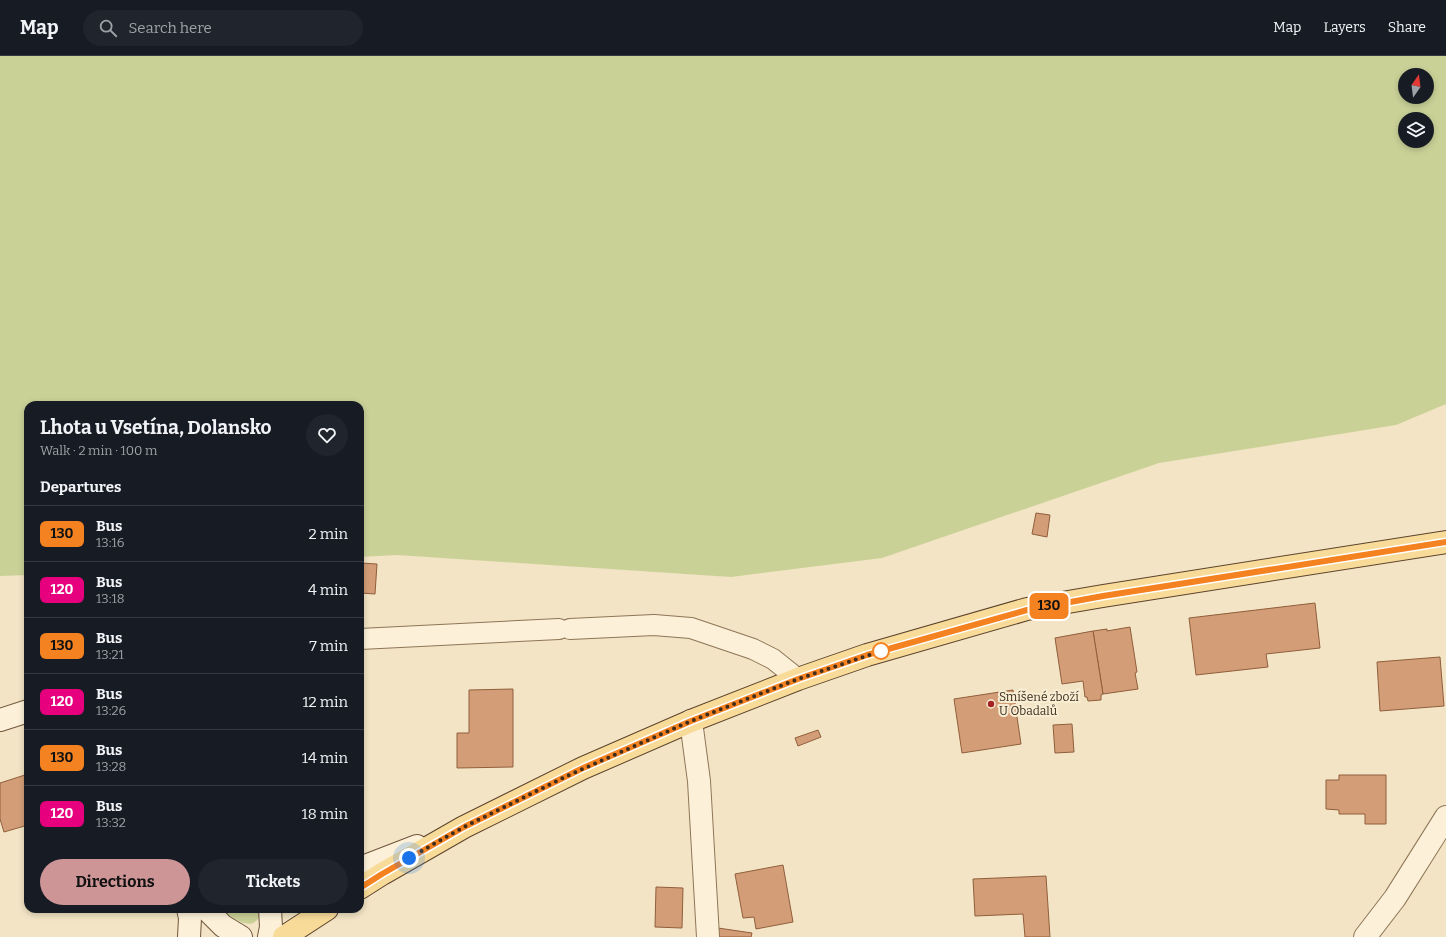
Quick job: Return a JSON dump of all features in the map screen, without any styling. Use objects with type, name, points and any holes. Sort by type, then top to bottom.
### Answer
[{"type":"main road","points":[[364,885],[464,827],[583,768],[691,721],[798,679],[867,655],[1027,610],[1103,596],[1446,542]]},
{"type":"main road","points":[[284,937],[321,913]]},
{"type":"street","points":[[0,720],[24,712]]},
{"type":"street","points":[[691,721],[698,781],[708,937]]},
{"type":"street","points":[[1365,937],[1395,898],[1446,817]]},
{"type":"street","points":[[364,866],[464,827]]},
{"type":"street","points":[[189,913],[189,937]]},
{"type":"street","points":[[210,913],[223,926],[241,937]]},
{"type":"street","points":[[269,937],[271,927],[270,913]]},
{"type":"lane","points":[[364,639],[654,626],[691,628],[753,649],[773,659],[798,679]]},
{"type":"green space","points":[[0,56],[1446,56],[1446,404],[1396,425],[1159,463],[882,558],[731,577],[397,555],[364,557],[364,401],[24,401],[24,575],[0,576]]},
{"type":"green space","points":[[226,913],[259,913],[259,917],[256,921],[248,924],[238,921]]},
{"type":"building","points":[[1036,513],[1050,515],[1047,537],[1032,534]]},
{"type":"building","points":[[364,563],[377,564],[375,594],[364,593]]},
{"type":"building","points":[[1315,603],[1320,648],[1266,654],[1268,667],[1196,675],[1189,618]]},
{"type":"building","points":[[1130,627],[1138,689],[1103,694],[1093,631],[1107,629],[1107,631]]},
{"type":"building","points":[[1093,631],[1103,694],[1101,695],[1101,700],[1088,701],[1087,697],[1085,697],[1083,681],[1062,684],[1055,638]]},
{"type":"building","points":[[1440,657],[1444,706],[1380,711],[1377,662]]},
{"type":"building","points":[[513,689],[513,767],[457,768],[457,733],[469,733],[469,690]]},
{"type":"building","points":[[1013,690],[1021,744],[962,753],[954,699]]},
{"type":"building","points":[[1072,724],[1074,752],[1055,753],[1053,725]]},
{"type":"building","points":[[818,730],[821,737],[798,746],[795,738]]},
{"type":"building","points":[[24,775],[24,826],[4,832],[0,819],[0,783]]},
{"type":"building","points":[[1339,775],[1386,775],[1386,824],[1365,824],[1365,814],[1339,814],[1339,810],[1326,809],[1326,780],[1339,780]]},
{"type":"building","points":[[783,865],[793,922],[756,929],[754,917],[743,918],[735,874]]},
{"type":"building","points":[[1046,876],[1050,937],[1025,937],[1023,914],[975,916],[973,879]]},
{"type":"building","points":[[656,887],[683,888],[682,928],[655,927]]},
{"type":"building","points":[[718,928],[752,933],[751,937],[717,937]]},
{"type":"bus line","name":"130","points":[[364,885],[464,827],[583,768],[691,721],[798,679],[867,655],[1027,610],[1103,596],[1446,542]]},
{"type":"place","name":"Smíšené zboží U Obadalů","points":[[991,704]]},
{"type":"route","points":[[409,858],[464,827],[583,768],[691,721],[798,679],[881,651]]}]
